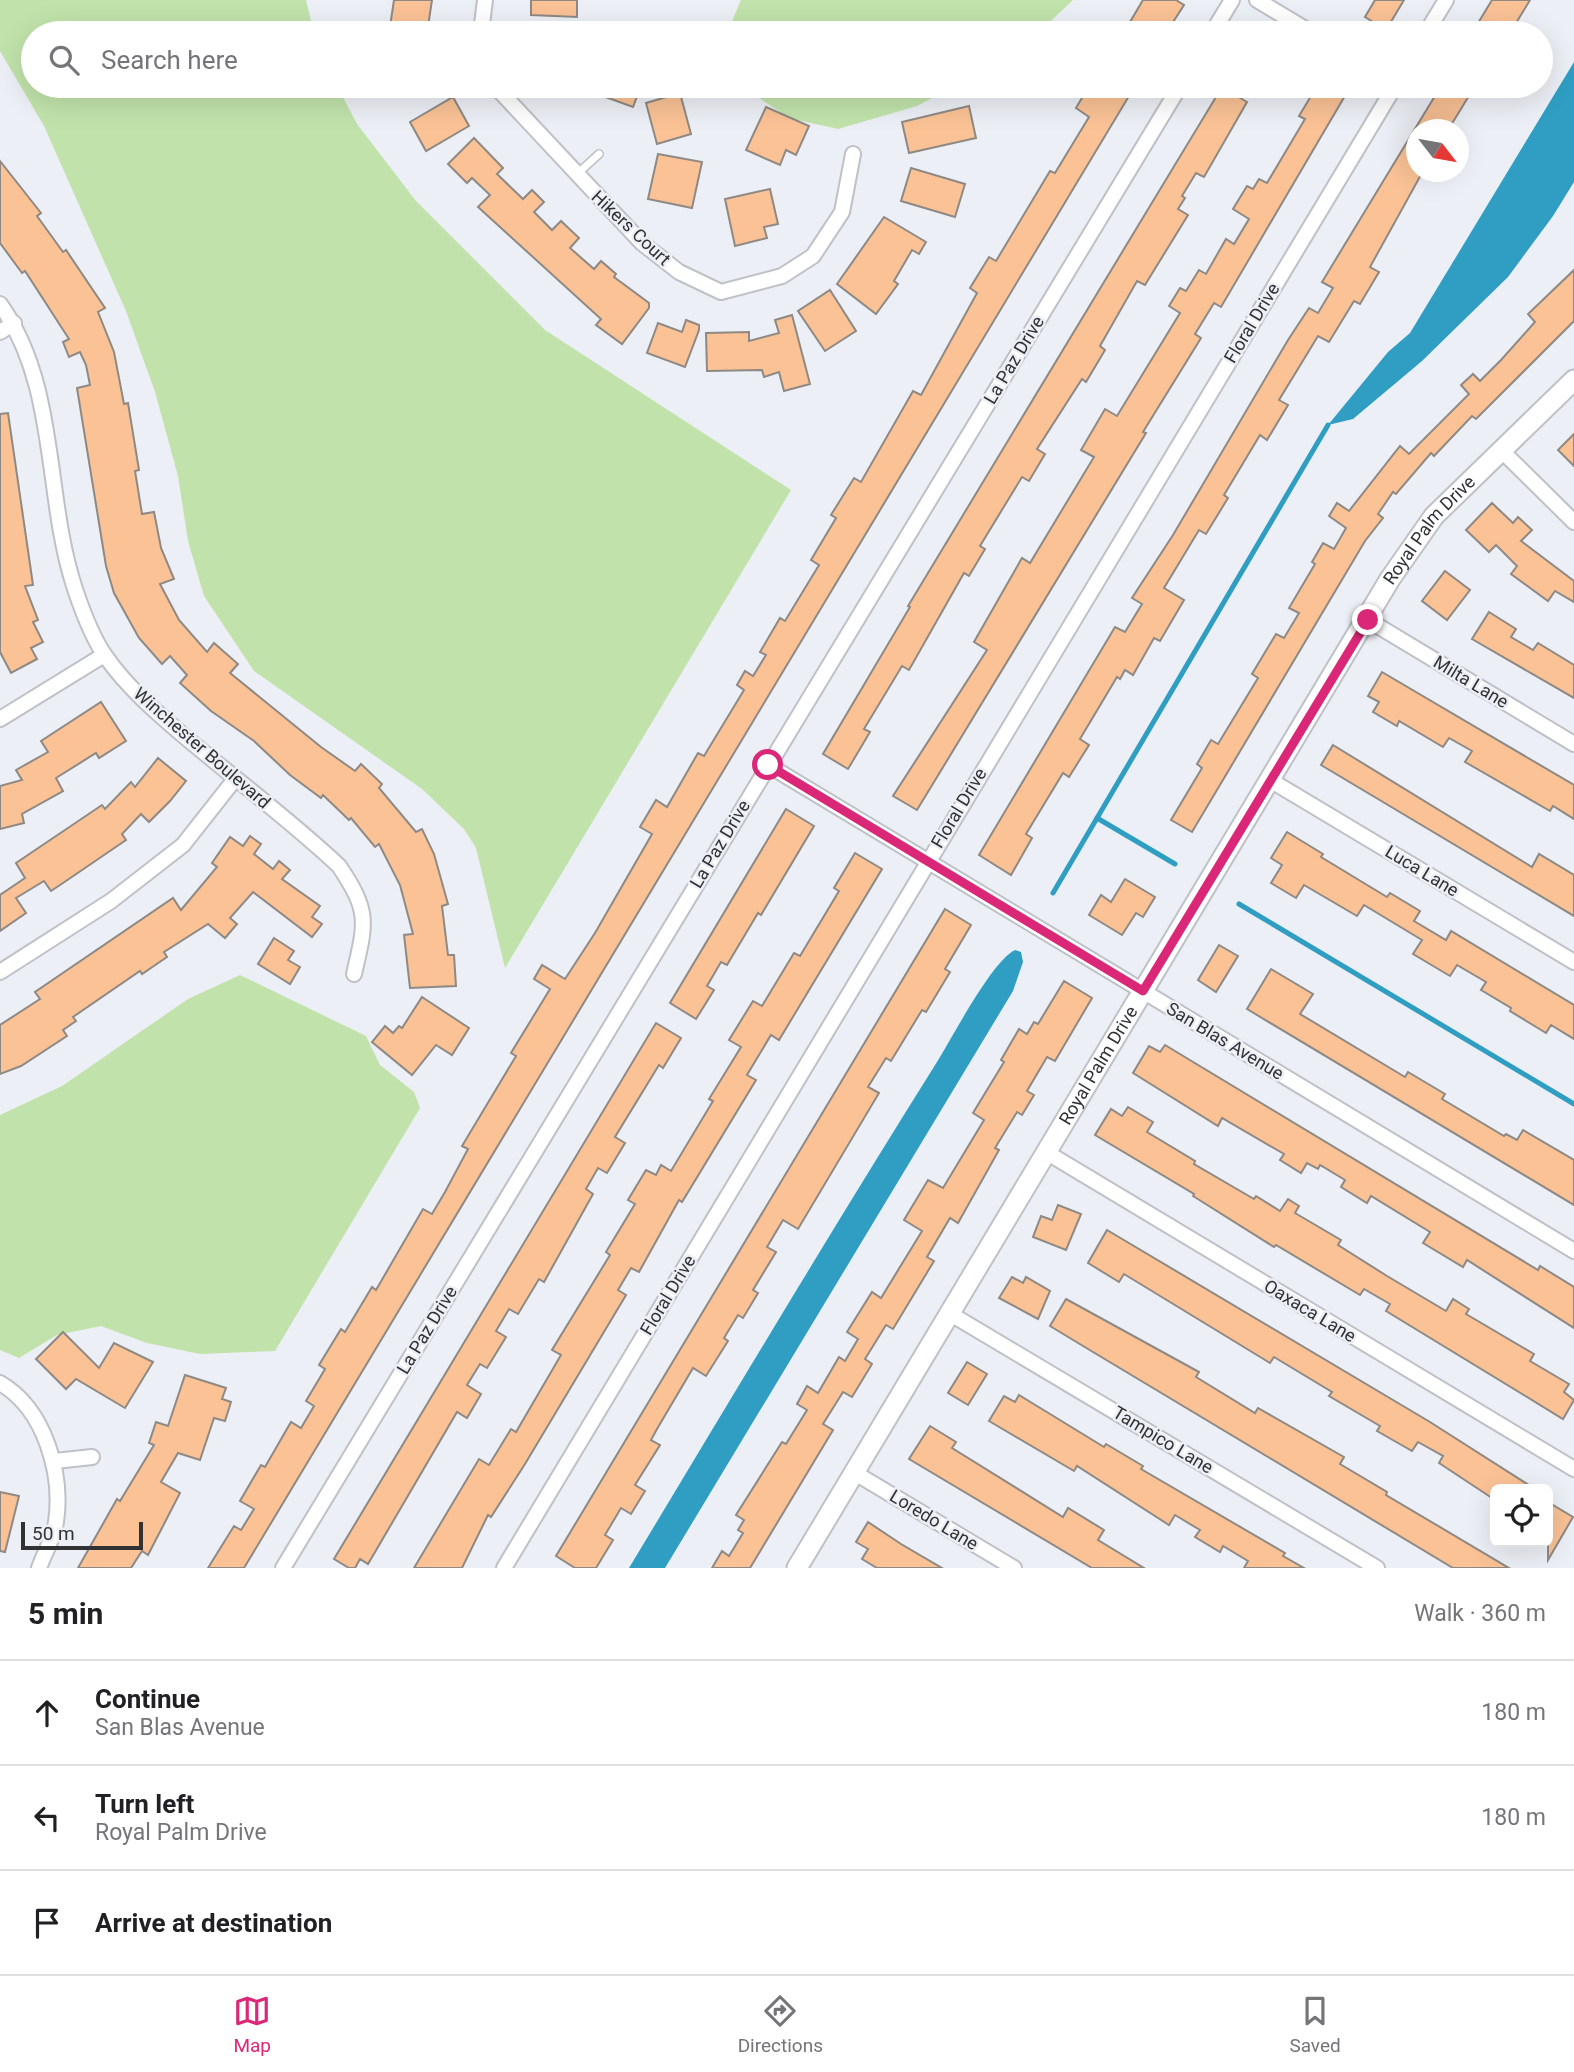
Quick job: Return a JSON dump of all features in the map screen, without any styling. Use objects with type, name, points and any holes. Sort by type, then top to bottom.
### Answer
[{"type":"street","points":[[482,21],[485,0]]},
{"type":"street","points":[[1219,21],[1232,0]]},
{"type":"street","points":[[1257,0],[1292,21]]},
{"type":"street","points":[[1433,21],[1446,0]]},
{"type":"street","name":"Hikers Court","points":[[506,98],[576,176],[642,243],[679,272],[721,292],[782,276],[813,256],[842,212],[853,154]]},
{"type":"street","name":"La Paz Drive","points":[[286,1567],[1173,98]]},
{"type":"street","name":"Floral Drive","points":[[504,1568],[1388,98]]},
{"type":"street","name":"Winchester Boulevard","points":[[0,304],[14,323],[44,411],[59,528],[75,590],[104,655],[154,710],[339,866],[355,890],[365,927],[354,974]]},
{"type":"street","points":[[0,332],[14,323]]},
{"type":"street","name":"Royal Palm Drive","points":[[797,1568],[1368,620],[1390,579],[1434,516],[1503,452],[1574,380]]},
{"type":"street","points":[[1503,452],[1574,522]]},
{"type":"street","name":"Milta Lane","points":[[1368,620],[1574,744]]},
{"type":"street","points":[[0,719],[104,655]]},
{"type":"street","name":"San Blas Avenue","points":[[768,765],[1574,1251]]},
{"type":"street","points":[[0,972],[111,901],[183,845],[234,779]]},
{"type":"street","name":"Luca Lane","points":[[1270,780],[1574,962]]},
{"type":"street","name":"Oaxaca Lane","points":[[1046,1152],[1574,1469]]},
{"type":"street","name":"Tampico Lane","points":[[949,1313],[1377,1568]]},
{"type":"street","points":[[0,1383],[30,1412],[55,1461],[56,1522],[39,1568]]},
{"type":"street","points":[[55,1461],[92,1457]]},
{"type":"street","name":"Loredo Lane","points":[[855,1473],[1014,1568]]},
{"type":"lane","points":[[576,176],[598,154]]},
{"type":"green space","points":[[0,0],[306,0],[311,21],[21,21],[21,87],[0,51]]},
{"type":"green space","points":[[741,0],[1073,0],[1051,21],[732,21]]},
{"type":"green space","points":[[28,98],[343,98],[357,124],[416,201],[545,330],[791,490],[505,968],[476,848],[464,829],[422,789],[254,671],[204,596],[188,541],[178,476],[155,392],[126,311],[44,126]]},
{"type":"green space","points":[[759,98],[932,98],[917,106],[838,129],[789,118]]},
{"type":"green space","points":[[240,975],[366,1036],[380,1065],[414,1092],[420,1108],[275,1351],[200,1354],[147,1343],[101,1326],[57,1335],[19,1358],[0,1350],[0,1115],[62,1086],[188,999]]},
{"type":"water","points":[[1574,62],[1574,182],[1553,216],[1508,277],[1422,361],[1353,419],[1328,425],[1388,352],[1410,333]]},
{"type":"water","points":[[1015,950],[1021,952],[1023,962],[1013,991],[665,1568],[629,1568],[973,1001],[995,969]]},
{"type":"building","points":[[394,0],[432,0],[429,21],[391,21]]},
{"type":"building","points":[[531,0],[577,0],[577,17],[531,15]]},
{"type":"building","points":[[1143,0],[1176,0],[1184,5],[1174,21],[1131,21]]},
{"type":"building","points":[[1375,0],[1404,0],[1391,21],[1371,21],[1365,17]]},
{"type":"building","points":[[1492,0],[1530,0],[1517,21],[1479,21]]},
{"type":"building","points":[[454,98],[469,126],[426,151],[410,122]]},
{"type":"building","points":[[608,98],[636,98],[633,107]]},
{"type":"building","points":[[663,98],[681,98],[691,134],[657,144],[646,103]]},
{"type":"building","points":[[1082,98],[1128,98],[244,1568],[208,1568],[234,1526],[241,1530],[254,1509],[240,1501],[261,1465],[265,1467],[291,1422],[301,1428],[314,1406],[306,1401],[325,1369],[319,1365],[341,1329],[345,1332],[372,1287],[376,1290],[423,1209],[432,1214],[445,1192],[468,1149],[462,1146],[516,1056],[511,1053],[550,989],[534,979],[542,965],[565,979],[595,933],[652,834],[640,827],[656,800],[667,807],[698,753],[704,756],[744,690],[737,685],[745,671],[753,676],[766,655],[760,652],[780,618],[785,621],[819,565],[811,560],[836,518],[831,515],[854,478],[861,482],[913,391],[921,395],[977,293],[970,288],[989,257],[996,261],[1050,171],[1055,173],[1089,117],[1076,108]]},
{"type":"building","points":[[1215,98],[1240,98],[1247,102],[1204,177],[1196,173],[1182,196],[1185,198],[1178,209],[1188,215],[1145,285],[1137,281],[1100,346],[1105,350],[1086,382],[1082,379],[1037,449],[1045,454],[1029,481],[1022,477],[980,546],[985,549],[969,576],[964,573],[909,670],[902,666],[864,729],[870,732],[848,769],[823,754],[910,607],[908,606]]},
{"type":"building","points":[[1310,98],[1344,98],[1221,307],[1214,303],[1195,334],[1201,338],[1143,432],[1146,433],[917,810],[893,796],[987,650],[974,642],[1022,558],[1030,563],[1094,457],[1081,450],[1105,409],[1117,416],[1180,313],[1169,306],[1180,288],[1186,291],[1199,270],[1206,274],[1226,239],[1234,244],[1249,219],[1233,209],[1247,186],[1253,189],[1259,179],[1267,183],[1305,119],[1299,116]]},
{"type":"building","points":[[1434,98],[1468,98],[1455,119],[1421,119]]},
{"type":"building","points":[[969,106],[976,138],[909,153],[902,122]]},
{"type":"building","points":[[766,107],[809,126],[796,155],[786,150],[780,165],[746,150]]},
{"type":"building","points":[[474,138],[503,168],[497,174],[523,199],[532,190],[544,202],[534,212],[552,230],[561,221],[579,238],[570,248],[594,269],[601,261],[616,274],[614,277],[649,303],[649,308],[622,344],[596,325],[601,319],[478,207],[490,195],[472,178],[467,183],[448,164]]},
{"type":"building","points":[[1406,144],[1406,182],[1417,182],[1370,267],[1379,272],[1360,304],[1354,301],[1329,342],[1318,336],[1279,400],[1288,405],[1267,440],[1260,435],[1224,495],[1228,498],[1206,534],[1199,530],[1164,588],[1184,600],[1160,641],[1154,638],[1133,675],[1125,670],[1120,679],[1117,677],[1080,739],[1089,745],[1069,777],[1063,773],[1026,834],[1032,838],[1011,875],[979,855],[1115,627],[1125,632],[1142,604],[1132,598],[1173,535],[1288,340],[1309,308],[1318,313],[1333,288],[1322,282]]},
{"type":"building","points":[[658,154],[702,162],[692,208],[648,199]]},
{"type":"building","points":[[0,161],[41,213],[37,216],[63,252],[66,250],[105,308],[98,312],[114,352],[124,404],[128,403],[139,470],[135,471],[142,514],[154,512],[161,548],[174,579],[160,584],[179,620],[207,652],[214,643],[238,664],[230,673],[321,747],[355,771],[361,764],[382,784],[379,788],[416,832],[422,829],[434,854],[448,904],[442,906],[448,955],[454,955],[456,986],[410,988],[404,935],[413,934],[400,885],[379,844],[375,847],[351,818],[349,820],[323,795],[321,798],[290,775],[254,741],[211,711],[180,683],[187,675],[170,656],[162,664],[139,638],[114,593],[106,566],[77,388],[90,385],[86,365],[80,352],[69,357],[63,342],[69,339],[25,271],[22,273],[0,243]]},
{"type":"building","points":[[911,168],[965,184],[955,217],[901,201]]},
{"type":"building","points":[[770,189],[778,224],[764,227],[767,238],[735,246],[725,199]]},
{"type":"building","points":[[884,217],[926,242],[919,254],[912,250],[894,281],[898,284],[876,314],[837,284]]},
{"type":"building","points":[[1574,270],[1574,321],[1476,419],[1472,416],[1434,456],[1431,453],[1396,494],[1393,492],[1378,514],[1383,518],[1365,541],[1192,832],[1171,820],[1202,768],[1197,764],[1211,740],[1218,744],[1258,678],[1252,674],[1276,634],[1284,638],[1299,613],[1289,608],[1315,564],[1312,562],[1323,543],[1334,549],[1346,528],[1329,516],[1337,503],[1349,511],[1400,446],[1409,454],[1469,394],[1461,385],[1473,374],[1480,381],[1501,360],[1535,322],[1528,314]]},
{"type":"building","points":[[830,290],[856,331],[825,351],[798,311]]},
{"type":"building","points":[[792,315],[810,384],[784,391],[779,372],[764,377],[762,370],[707,371],[706,333],[749,332],[749,341],[779,333],[775,320]]},
{"type":"building","points":[[686,320],[699,325],[699,330],[685,367],[647,353],[658,323],[682,332]]},
{"type":"building","points":[[8,413],[33,585],[25,586],[38,620],[33,622],[43,642],[31,648],[37,659],[11,673],[0,652],[0,414]]},
{"type":"building","points":[[1574,434],[1574,466],[1558,450]]},
{"type":"building","points":[[1492,503],[1513,523],[1518,517],[1532,530],[1521,541],[1574,581],[1574,602],[1555,591],[1548,601],[1511,574],[1517,566],[1496,545],[1489,552],[1466,530]]},
{"type":"building","points":[[1445,571],[1470,590],[1447,620],[1422,601]]},
{"type":"building","points":[[1489,612],[1516,629],[1511,637],[1533,650],[1538,643],[1574,665],[1574,698],[1472,639]]},
{"type":"building","points":[[1382,672],[1574,785],[1574,819],[1553,806],[1550,811],[1465,762],[1472,751],[1449,738],[1443,747],[1399,721],[1397,726],[1373,712],[1379,702],[1368,696]]},
{"type":"building","points":[[101,702],[126,741],[99,758],[96,753],[56,778],[63,791],[22,814],[24,823],[0,829],[0,786],[22,780],[16,770],[48,752],[41,741]]},
{"type":"building","points":[[1333,745],[1532,867],[1539,854],[1574,875],[1574,916],[1321,765]]},
{"type":"building","points":[[158,758],[186,781],[170,801],[149,822],[141,814],[122,834],[126,840],[51,891],[44,881],[16,898],[26,913],[0,931],[0,895],[25,878],[16,863],[102,805],[105,809],[131,782],[135,787]]},
{"type":"building","points":[[786,809],[814,826],[761,915],[758,913],[727,965],[721,962],[707,986],[714,990],[696,1019],[670,1003]]},
{"type":"building","points":[[1287,832],[1323,854],[1321,857],[1387,897],[1390,893],[1420,911],[1414,921],[1446,940],[1451,931],[1574,1005],[1574,1039],[1551,1025],[1546,1033],[1510,1011],[1511,1008],[1481,990],[1486,982],[1457,965],[1450,976],[1413,954],[1422,940],[1364,905],[1357,916],[1304,885],[1296,898],[1271,883],[1282,865],[1271,858]]},
{"type":"building","points":[[250,836],[261,844],[254,854],[273,869],[279,861],[290,870],[282,879],[320,906],[312,917],[322,924],[312,937],[253,892],[230,918],[237,924],[225,938],[208,924],[164,952],[167,957],[142,974],[140,971],[73,1017],[76,1021],[63,1030],[67,1036],[21,1066],[0,1074],[0,1025],[40,999],[35,992],[173,898],[181,910],[217,867],[212,863],[230,837],[243,846]]},
{"type":"building","points":[[855,853],[882,869],[779,1040],[771,1035],[747,1075],[756,1080],[682,1202],[679,1200],[639,1272],[631,1268],[618,1290],[626,1295],[525,1464],[491,1517],[488,1515],[462,1568],[414,1568],[479,1459],[489,1465],[511,1429],[516,1432],[561,1355],[552,1350],[610,1255],[606,1252],[635,1204],[628,1200],[646,1170],[656,1175],[661,1165],[671,1171],[713,1101],[709,1099],[741,1047],[729,1040],[753,1001],[762,1006],[794,953],[800,956],[839,891],[834,888]]},
{"type":"building","points":[[1125,879],[1155,897],[1143,917],[1136,913],[1122,935],[1089,915],[1101,895],[1111,902]]},
{"type":"building","points":[[945,909],[971,925],[945,969],[950,972],[926,1012],[922,1010],[891,1061],[886,1058],[868,1087],[879,1093],[798,1229],[783,1220],[767,1247],[776,1252],[753,1290],[758,1293],[743,1318],[738,1315],[724,1338],[728,1341],[706,1376],[693,1368],[657,1429],[651,1440],[660,1445],[635,1485],[645,1491],[631,1514],[621,1508],[605,1535],[613,1540],[596,1568],[575,1568],[556,1556]]},
{"type":"building","points":[[274,938],[294,951],[288,960],[300,967],[290,984],[258,964]]},
{"type":"building","points":[[1219,945],[1238,956],[1216,992],[1198,980]]},
{"type":"building","points":[[1271,969],[1313,994],[1300,1014],[1405,1077],[1408,1072],[1445,1094],[1442,1099],[1504,1136],[1506,1134],[1517,1140],[1523,1130],[1574,1160],[1574,1205],[1247,1009]]},
{"type":"building","points":[[1064,981],[1092,998],[1055,1061],[1047,1057],[1027,1091],[1034,1095],[1022,1115],[1017,1112],[995,1148],[999,1150],[958,1223],[950,1218],[927,1257],[934,1261],[893,1329],[886,1325],[865,1359],[872,1364],[852,1397],[843,1392],[823,1424],[833,1430],[750,1568],[712,1568],[722,1551],[729,1556],[743,1533],[738,1530],[744,1520],[736,1515],[782,1442],[786,1444],[807,1410],[797,1404],[807,1386],[818,1393],[839,1357],[845,1361],[858,1339],[847,1332],[872,1292],[881,1298],[922,1231],[904,1220],[928,1180],[943,1188],[984,1120],[973,1113],[1004,1062],[1001,1060],[1019,1029],[1027,1034],[1034,1022],[1038,1024]]},
{"type":"building","points":[[422,997],[469,1028],[452,1055],[436,1045],[412,1075],[372,1042],[385,1026],[393,1033],[399,1026],[402,1028]]},
{"type":"building","points":[[656,1023],[681,1038],[663,1068],[659,1065],[615,1137],[625,1143],[607,1173],[598,1168],[586,1189],[593,1194],[544,1282],[539,1279],[518,1314],[509,1309],[496,1331],[506,1337],[487,1368],[480,1364],[467,1385],[481,1394],[467,1418],[457,1412],[368,1564],[360,1559],[355,1568],[349,1568],[334,1559]]},
{"type":"building","points":[[1165,1045],[1538,1270],[1540,1266],[1574,1287],[1574,1328],[1467,1260],[1463,1267],[1423,1243],[1430,1232],[1371,1196],[1367,1203],[1341,1187],[1345,1180],[1320,1165],[1318,1169],[1307,1163],[1301,1173],[1280,1160],[1284,1154],[1222,1118],[1218,1126],[1133,1073],[1149,1046],[1160,1052]]},
{"type":"building","points":[[1128,1107],[1153,1122],[1147,1132],[1195,1161],[1194,1164],[1280,1211],[1288,1199],[1299,1206],[1295,1213],[1341,1240],[1338,1245],[1387,1276],[1446,1311],[1453,1299],[1469,1309],[1466,1314],[1534,1354],[1530,1361],[1569,1384],[1564,1392],[1574,1400],[1563,1419],[1386,1311],[1390,1304],[1364,1289],[1360,1295],[1276,1245],[1274,1247],[1193,1196],[1194,1194],[1095,1135],[1111,1109],[1122,1116]]},
{"type":"building","points":[[1058,1205],[1081,1214],[1066,1250],[1033,1237],[1041,1216],[1052,1220]]},
{"type":"building","points":[[1107,1230],[1430,1422],[1527,1484],[1490,1484],[1490,1497],[1439,1463],[1443,1456],[1418,1442],[1412,1451],[1377,1431],[1380,1426],[1329,1396],[1332,1392],[1274,1357],[1270,1363],[1124,1274],[1119,1282],[1088,1263]]},
{"type":"building","points":[[1012,1277],[1023,1283],[1026,1277],[1050,1291],[1038,1319],[999,1298]]},
{"type":"building","points":[[1066,1299],[1199,1372],[1196,1377],[1255,1413],[1258,1408],[1344,1457],[1340,1464],[1387,1492],[1386,1495],[1509,1568],[1453,1568],[1050,1326]]},
{"type":"building","points":[[63,1332],[99,1368],[114,1343],[153,1362],[125,1408],[76,1379],[66,1389],[36,1359]]},
{"type":"building","points":[[967,1362],[987,1374],[968,1405],[948,1393]]},
{"type":"building","points":[[185,1375],[226,1388],[222,1399],[231,1402],[225,1421],[214,1418],[200,1460],[178,1453],[161,1482],[180,1493],[148,1555],[142,1551],[131,1568],[78,1568],[117,1499],[120,1501],[154,1445],[149,1443],[156,1422],[168,1426]]},
{"type":"building","points":[[1019,1395],[1104,1447],[1106,1444],[1143,1466],[1141,1469],[1285,1553],[1283,1556],[1304,1568],[1244,1568],[1248,1561],[1223,1546],[1220,1552],[1195,1537],[1200,1530],[1175,1515],[1169,1525],[1077,1466],[1074,1471],[989,1421],[1004,1396],[1015,1402]]},
{"type":"building","points":[[930,1426],[956,1442],[952,1448],[1063,1517],[1068,1508],[1104,1530],[1098,1540],[1144,1568],[1092,1568],[909,1459]]},
{"type":"building","points":[[0,1492],[19,1496],[5,1552],[0,1551]]},
{"type":"building","points":[[1553,1505],[1573,1517],[1548,1560],[1548,1547],[1553,1547]]},
{"type":"building","points":[[868,1522],[942,1568],[877,1568],[862,1559],[868,1549],[856,1542]]},
{"type":"waterway","points":[[1053,893],[1328,425]]},
{"type":"waterway","points":[[1097,818],[1175,864]]},
{"type":"waterway","points":[[1239,904],[1574,1104]]},
{"type":"route","points":[[768,765],[1143,991],[1368,620]]}]
